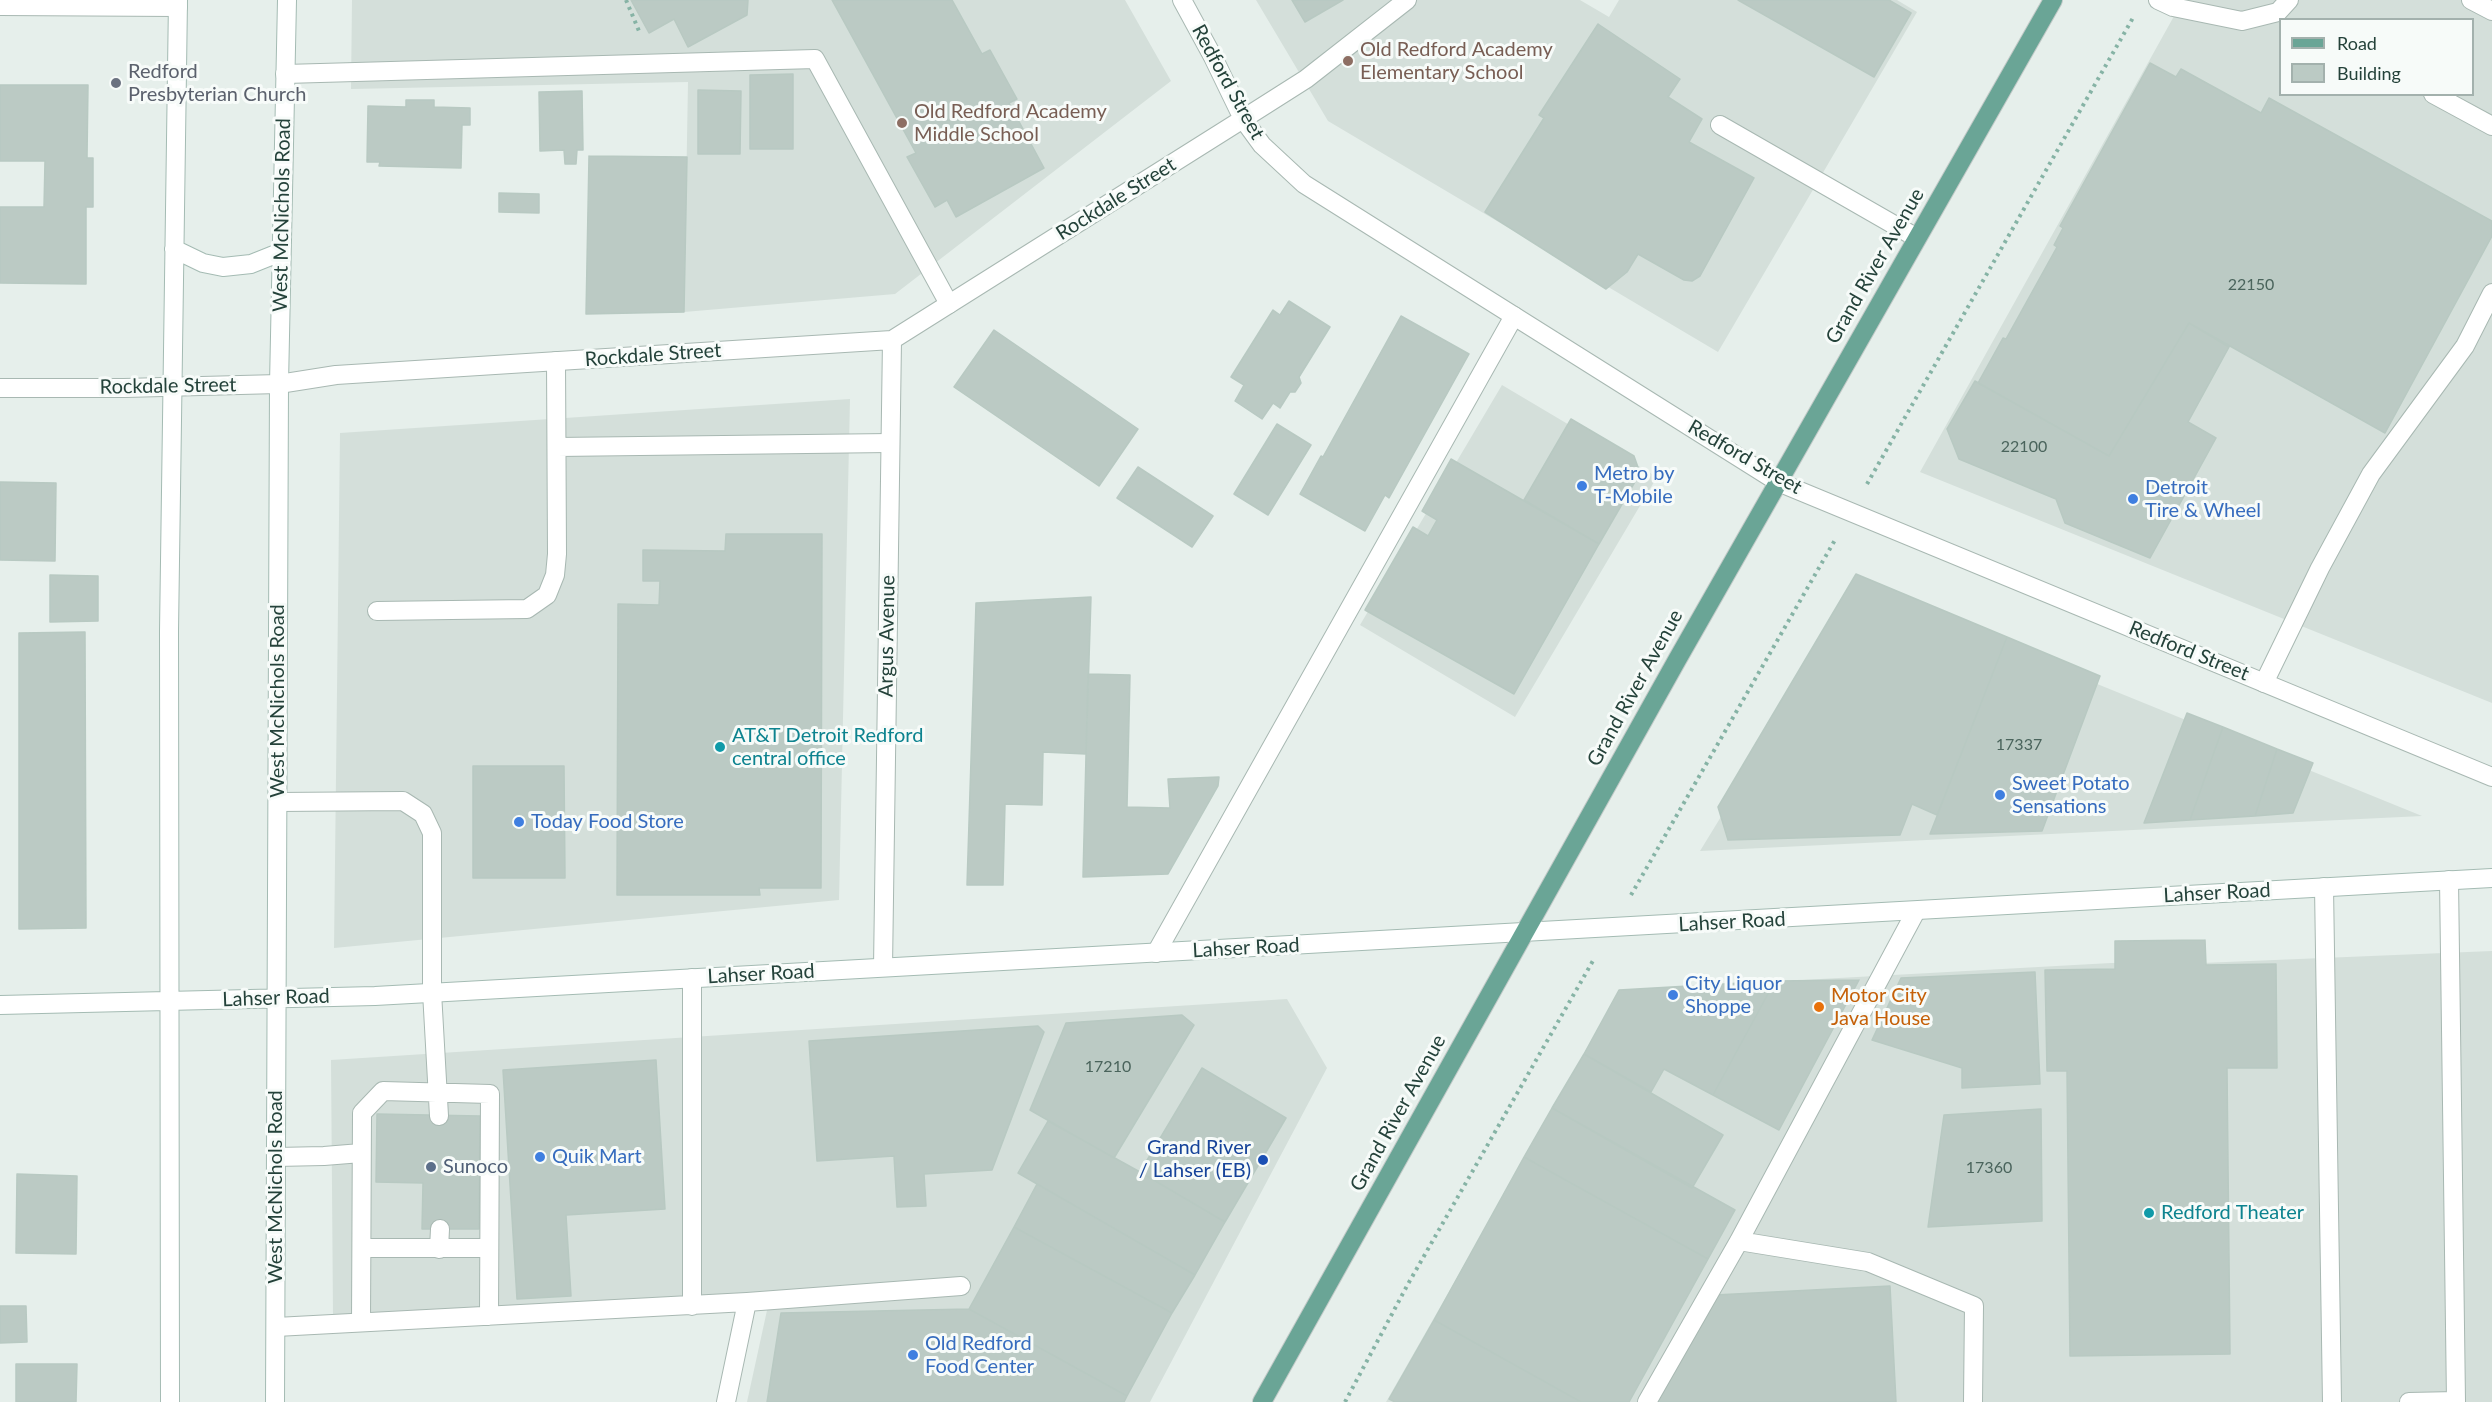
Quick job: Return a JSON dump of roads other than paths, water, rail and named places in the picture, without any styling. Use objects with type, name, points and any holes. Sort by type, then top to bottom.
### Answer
[{"type":"main road","name":"West McNichols Road","points":[[275,1402],[279,384],[286,0]]},
{"type":"main road","name":"Redford Street","points":[[1182,0],[1214,57],[1243,119],[1262,146],[1304,184],[1778,482],[2492,777]]},
{"type":"main road","name":"Rockdale Street","points":[[0,388],[279,384],[336,375],[892,340],[1300,83],[1407,0]]},
{"type":"main road","name":"Grand River Avenue","points":[[1262,1402],[1778,482],[2053,0]]},
{"type":"main road","points":[[2158,0],[2173,7],[2242,21],[2287,10]]},
{"type":"main road","points":[[2471,0],[2492,11]]},
{"type":"main road","points":[[0,6],[178,3],[169,631],[170,1402]]},
{"type":"main road","points":[[285,74],[815,59],[949,304]]},
{"type":"main road","points":[[2437,96],[2492,126]]},
{"type":"main road","points":[[1719,125],[1917,238]]},
{"type":"main road","points":[[174,249],[203,263],[223,267],[251,264],[281,252]]},
{"type":"main road","points":[[2264,682],[2320,568],[2371,474],[2465,346],[2485,326],[2492,293]]},
{"type":"main road","points":[[1156,953],[1514,316]]},
{"type":"main road","name":"Argus Avenue","points":[[884,967],[892,340]]},
{"type":"main road","points":[[377,611],[527,609],[547,595],[555,575],[557,554],[556,361]]},
{"type":"main road","points":[[557,447],[890,443]]},
{"type":"main road","points":[[278,802],[403,801],[423,814],[432,833],[432,992],[439,1116]]},
{"type":"main road","name":"Lahser Road","points":[[0,1005],[432,992],[2492,878]]},
{"type":"main road","points":[[2409,1402],[2456,1401],[2449,880]]},
{"type":"main road","points":[[2324,887],[2332,1402]]},
{"type":"main road","points":[[1647,1402],[1739,1240],[1916,911]]},
{"type":"main road","points":[[692,978],[692,1306]]},
{"type":"main road","points":[[362,1322],[362,1113],[383,1091],[490,1094],[489,1316]]},
{"type":"main road","points":[[276,1157],[361,1153]]},
{"type":"main road","points":[[439,1249],[440,1229]]},
{"type":"main road","points":[[1739,1240],[1868,1262],[1974,1306],[1973,1402]]},
{"type":"main road","points":[[362,1248],[489,1248]]},
{"type":"main road","points":[[276,1327],[692,1306],[961,1286]]},
{"type":"main road","points":[[726,1402],[747,1302]]},
{"type":"place","name":"Old Redford Academy Elementary School","points":[[1348,61]]},
{"type":"place","name":"Redford Presbyterian Church","points":[[116,83]]},
{"type":"place","name":"Old Redford Academy Middle School","points":[[902,123]]},
{"type":"place","name":"Metro by T-Mobile","points":[[1582,486]]},
{"type":"place","name":"Detroit Tire & Wheel","points":[[2133,499]]},
{"type":"place","name":"AT&T Detroit Redford central office","points":[[720,747]]},
{"type":"place","name":"Sweet Potato Sensations","points":[[2000,795]]},
{"type":"place","name":"Today Food Store","points":[[519,822]]},
{"type":"place","name":"City Liquor Shoppe","points":[[1673,995]]},
{"type":"place","name":"Motor City Java House","points":[[1819,1007]]},
{"type":"place","name":"Quik Mart","points":[[540,1157]]},
{"type":"place","name":"Grand River / Lahser (EB)","points":[[1263,1160]]},
{"type":"place","name":"Sunoco","points":[[431,1167]]},
{"type":"place","name":"Redford Theater","points":[[2149,1213]]},
{"type":"place","name":"Old Redford Food Center","points":[[913,1355]]}]
